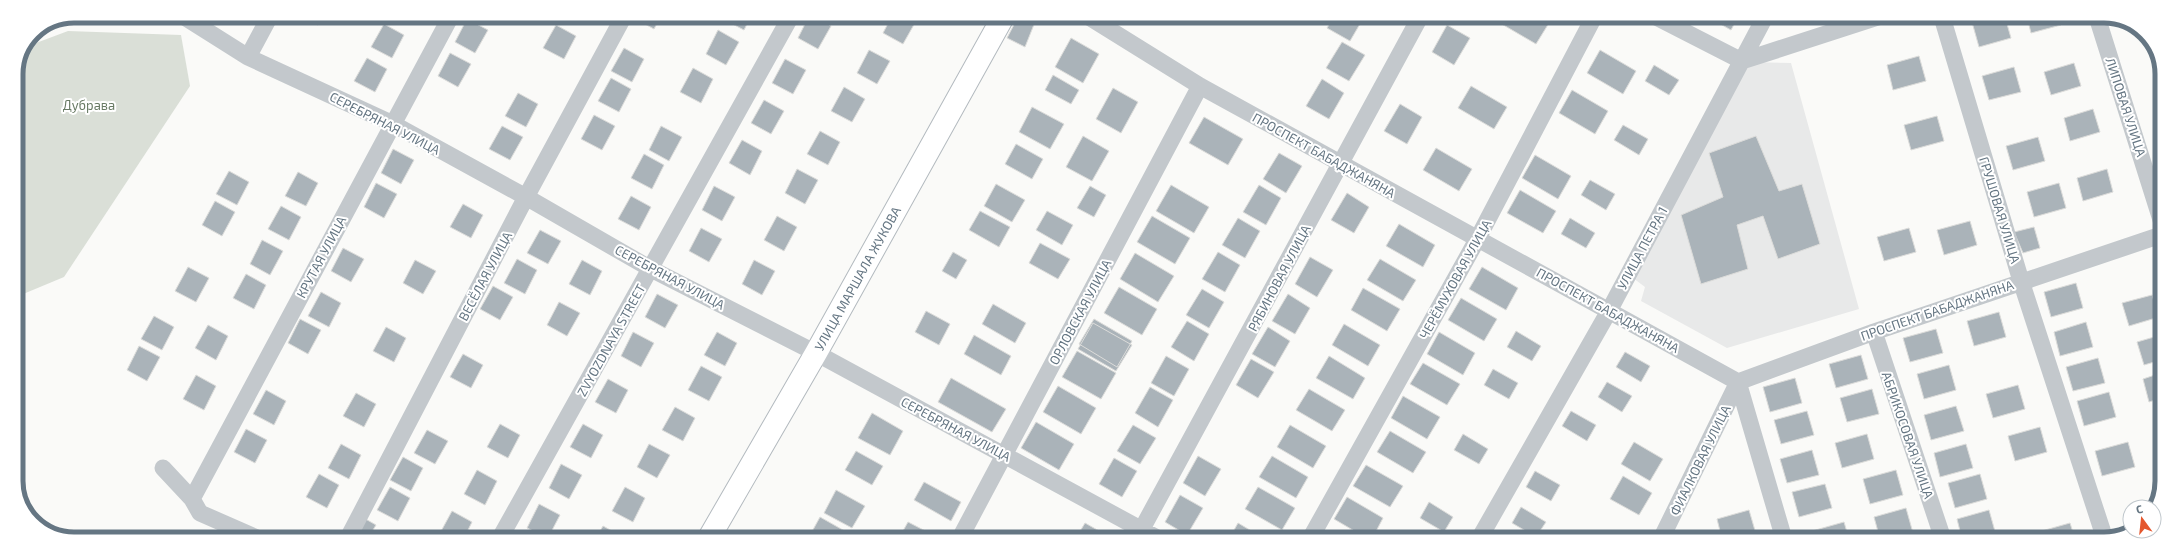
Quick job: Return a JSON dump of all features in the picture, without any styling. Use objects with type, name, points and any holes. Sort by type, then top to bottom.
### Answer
[{"type":"main road","name":"УЛИЦА МАРШАЛА ЖУКОВА","points":[[712,532],[816,353],[999,23]]},
{"type":"street","name":"СЕРЕБРЯНАЯ УЛИЦА","points":[[194,23],[248,56],[393,124],[526,197],[651,269],[816,353],[1004,455],[1137,532]]},
{"type":"street","points":[[248,56],[266,23]]},
{"type":"street","name":"КРУТАЯ УЛИЦА","points":[[192,499],[447,23]]},
{"type":"street","name":"ВЕСЁЛАЯ УЛИЦА","points":[[351,532],[526,197],[620,23]]},
{"type":"street","name":"ZVYOZDNAYA STREET","points":[[503,532],[787,23]]},
{"type":"street","name":"ПРОСПЕКТ БАБАДЖАНЯНА","points":[[1099,23],[1200,86],[1340,165],[1478,238],[1738,382],[1874,332],[2021,281],[2155,237]]},
{"type":"street","name":"РЯБИНОВАЯ УЛИЦА","points":[[1141,532],[1417,23]]},
{"type":"street","name":"ЧЕРЁМУХОВАЯ УЛИЦА","points":[[1313,532],[1478,238],[1591,23]]},
{"type":"street","points":[[1668,23],[1742,61],[1859,23]]},
{"type":"street","name":"УЛИЦА ПЕТРА 1","points":[[1483,532],[1609,311],[1762,23]]},
{"type":"street","name":"ГРУШОВАЯ УЛИЦА","points":[[1944,23],[2021,281],[2103,532]]},
{"type":"street","name":"ЛИПОВАЯ УЛИЦА","points":[[2099,23],[2155,198]]},
{"type":"street","name":"ОРЛОВСКАЯ УЛИЦА","points":[[963,532],[1200,86]]},
{"type":"street","name":"АБРИКОСОВАЯ УЛИЦА","points":[[1874,332],[1941,532]]},
{"type":"street","points":[[1738,382],[1782,532]]},
{"type":"street","name":"ФИАЛКОВАЯ УЛИЦА","points":[[1664,532],[1738,382]]},
{"type":"street","points":[[163,468],[192,499],[200,513],[243,532]]},
{"type":"shaded area","points":[[1747,62],[1791,63],[1859,309],[1727,348],[1641,301],[1645,287],[1633,278]]},
{"type":"green space","name":"Дубрава","points":[[68,31],[181,35],[190,86],[64,277],[23,294],[23,74],[27,54],[34,44]]},
{"type":"building","points":[[465,23],[475,23],[488,30],[475,53],[455,42]]},
{"type":"building","points":[[643,23],[657,23],[654,29]]},
{"type":"building","points":[[731,23],[748,23],[744,30]]},
{"type":"building","points":[[806,23],[826,23],[831,26],[818,49],[798,38]]},
{"type":"building","points":[[888,23],[915,23],[903,44],[883,33]]},
{"type":"building","points":[[1015,23],[1035,23],[1025,47],[1007,38]]},
{"type":"building","points":[[1330,23],[1360,23],[1350,41],[1327,28]]},
{"type":"building","points":[[1500,23],[1549,23],[1536,44]]},
{"type":"building","points":[[1719,23],[1735,23],[1731,30]]},
{"type":"building","points":[[1972,23],[2007,23],[2011,38],[1979,47]]},
{"type":"building","points":[[2028,23],[2060,23],[2061,25],[2031,33]]},
{"type":"building","points":[[384,24],[404,35],[392,58],[371,47]]},
{"type":"building","points":[[556,25],[576,36],[564,59],[543,48]]},
{"type":"building","points":[[1447,25],[1470,38],[1454,65],[1432,52]]},
{"type":"building","points":[[718,30],[739,42],[726,65],[706,54]]},
{"type":"building","points":[[1071,38],[1099,54],[1083,83],[1055,67]]},
{"type":"building","points":[[1342,42],[1365,55],[1349,81],[1326,68]]},
{"type":"building","points":[[624,48],[644,59],[632,82],[611,71]]},
{"type":"building","points":[[869,50],[890,61],[877,84],[857,73]]},
{"type":"building","points":[[1600,50],[1636,71],[1623,94],[1587,73]]},
{"type":"building","points":[[450,53],[471,64],[458,87],[438,76]]},
{"type":"building","points":[[1919,56],[1926,81],[1893,90],[1887,65]]},
{"type":"building","points":[[367,58],[387,69],[375,92],[354,81]]},
{"type":"building","points":[[785,59],[806,70],[793,94],[772,83]]},
{"type":"building","points":[[2074,63],[2081,86],[2051,95],[2044,72]]},
{"type":"building","points":[[1654,65],[1679,80],[1669,95],[1645,81]]},
{"type":"building","points":[[2014,67],[2021,92],[1989,100],[1982,76]]},
{"type":"building","points":[[693,68],[713,79],[701,103],[680,92]]},
{"type":"building","points":[[1053,75],[1079,90],[1071,104],[1045,90]]},
{"type":"building","points":[[611,78],[631,89],[619,112],[598,101]]},
{"type":"building","points":[[1322,79],[1344,93],[1329,119],[1306,106]]},
{"type":"building","points":[[1471,86],[1507,107],[1494,129],[1458,108]]},
{"type":"building","points":[[844,87],[865,99],[852,122],[831,111]]},
{"type":"building","points":[[1113,88],[1138,102],[1121,133],[1096,119]]},
{"type":"building","points":[[1572,90],[1608,111],[1595,134],[1559,113]]},
{"type":"building","points":[[518,93],[538,104],[526,127],[505,116]]},
{"type":"building","points":[[764,100],[784,111],[771,134],[751,123]]},
{"type":"building","points":[[1400,104],[1422,117],[1407,144],[1384,131]]},
{"type":"building","points":[[1032,107],[1064,124],[1050,149],[1019,132]]},
{"type":"building","points":[[2093,109],[2100,132],[2070,141],[2064,118]]},
{"type":"building","points":[[594,115],[615,126],[602,150],[581,139]]},
{"type":"building","points":[[1937,116],[1944,141],[1911,150],[1904,125]]},
{"type":"building","points":[[1204,117],[1243,139],[1228,165],[1189,143]]},
{"type":"building","points":[[1623,125],[1648,139],[1639,155],[1614,140]]},
{"type":"building","points":[[502,126],[523,137],[510,160],[489,149]]},
{"type":"building","points":[[661,126],[682,137],[669,161],[649,150]]},
{"type":"building","points":[[820,131],[840,142],[828,165],[807,154]]},
{"type":"building","points":[[1083,136],[1109,151],[1092,181],[1066,167]]},
{"type":"building","points":[[1756,136],[1779,191],[1802,184],[1820,244],[1778,259],[1763,216],[1737,225],[1748,269],[1701,284],[1681,215],[1723,197],[1709,153]]},
{"type":"building","points":[[2038,137],[2045,161],[2013,170],[2006,146]]},
{"type":"building","points":[[742,140],[762,151],[750,175],[729,163]]},
{"type":"building","points":[[1016,144],[1043,159],[1032,179],[1005,164]]},
{"type":"building","points":[[1436,148],[1472,169],[1459,191],[1423,170]]},
{"type":"building","points":[[393,149],[414,160],[401,184],[381,173]]},
{"type":"building","points":[[1279,153],[1302,166],[1286,193],[1263,179]]},
{"type":"building","points":[[644,154],[664,165],[652,189],[631,178]]},
{"type":"building","points":[[1535,155],[1571,176],[1558,199],[1522,178]]},
{"type":"building","points":[[797,169],[818,180],[805,204],[785,193]]},
{"type":"building","points":[[2107,169],[2113,192],[2083,201],[2077,178]]},
{"type":"building","points":[[229,171],[249,182],[237,205],[216,194]]},
{"type":"building","points":[[298,172],[318,183],[306,206],[285,196]]},
{"type":"building","points":[[1590,180],[1615,194],[1606,210],[1581,195]]},
{"type":"building","points":[[376,183],[397,194],[384,218],[364,207]]},
{"type":"building","points":[[2059,183],[2066,208],[2034,217],[2027,192]]},
{"type":"building","points":[[996,184],[1025,200],[1012,222],[984,206]]},
{"type":"building","points":[[1171,185],[1209,207],[1194,233],[1156,211]]},
{"type":"building","points":[[1259,185],[1281,198],[1266,225],[1243,212]]},
{"type":"building","points":[[714,186],[735,197],[722,221],[702,210]]},
{"type":"building","points":[[1090,186],[1106,195],[1094,217],[1077,208]]},
{"type":"building","points":[[1520,190],[1556,211],[1543,233],[1507,213]]},
{"type":"building","points":[[1347,193],[1369,207],[1354,233],[1331,220]]},
{"type":"building","points":[[631,196],[651,207],[639,230],[618,219]]},
{"type":"building","points":[[215,201],[235,212],[222,236],[202,225]]},
{"type":"building","points":[[463,204],[483,215],[471,238],[450,227]]},
{"type":"building","points":[[281,206],[301,217],[289,240],[268,229]]},
{"type":"building","points":[[980,211],[1010,227],[999,247],[969,230]]},
{"type":"building","points":[[1047,211],[1073,225],[1062,245],[1036,230]]},
{"type":"building","points":[[777,216],[797,227],[784,251],[764,240]]},
{"type":"building","points":[[1152,216],[1190,238],[1175,264],[1137,242]]},
{"type":"building","points":[[1238,218],[1260,231],[1245,258],[1222,245]]},
{"type":"building","points":[[1570,218],[1595,233],[1586,248],[1561,234]]},
{"type":"building","points":[[1970,221],[1977,245],[1944,255],[1937,230]]},
{"type":"building","points":[[1399,224],[1435,245],[1423,267],[1386,246]]},
{"type":"building","points":[[2034,227],[2040,248],[2023,253],[2014,232]]},
{"type":"building","points":[[701,228],[722,239],[709,262],[689,251]]},
{"type":"building","points":[[1909,228],[1916,252],[1884,261],[1877,237]]},
{"type":"building","points":[[540,230],[561,241],[548,264],[527,253]]},
{"type":"building","points":[[262,240],[283,251],[270,275],[250,264]]},
{"type":"building","points":[[1040,243],[1070,259],[1058,279],[1029,263]]},
{"type":"building","points":[[343,248],[364,259],[351,282],[331,271]]},
{"type":"building","points":[[953,252],[967,260],[956,279],[942,271]]},
{"type":"building","points":[[1218,252],[1240,265],[1225,292],[1202,279]]},
{"type":"building","points":[[1135,253],[1174,276],[1158,302],[1120,279]]},
{"type":"building","points":[[1310,257],[1333,270],[1317,297],[1295,284]]},
{"type":"building","points":[[517,259],[537,270],[525,294],[504,283]]},
{"type":"building","points":[[1380,259],[1416,280],[1403,301],[1367,280]]},
{"type":"building","points":[[415,260],[436,271],[423,294],[403,283]]},
{"type":"building","points":[[582,260],[602,271],[590,295],[569,284]]},
{"type":"building","points":[[754,260],[775,271],[762,295],[742,284]]},
{"type":"building","points":[[188,267],[209,278],[196,302],[175,291]]},
{"type":"building","points":[[1482,267],[1518,288],[1506,310],[1469,289]]},
{"type":"building","points":[[246,274],[266,285],[254,309],[233,298]]},
{"type":"building","points":[[2076,283],[2083,308],[2051,317],[2044,292]]},
{"type":"building","points":[[493,286],[513,297],[500,320],[480,309]]},
{"type":"building","points":[[1119,287],[1157,309],[1142,335],[1104,313]]},
{"type":"building","points":[[1363,288],[1400,309],[1387,331],[1351,310]]},
{"type":"building","points":[[1202,289],[1224,302],[1209,328],[1186,315]]},
{"type":"building","points":[[321,292],[341,303],[329,327],[308,316]]},
{"type":"building","points":[[657,294],[678,305],[665,328],[645,317]]},
{"type":"building","points":[[1288,294],[1310,308],[1295,334],[1272,321]]},
{"type":"building","points":[[2152,295],[2155,304],[2155,318],[2129,326],[2122,303]]},
{"type":"building","points":[[1461,298],[1497,319],[1484,341],[1448,320]]},
{"type":"building","points":[[559,302],[580,313],[567,336],[547,325]]},
{"type":"building","points":[[993,304],[1026,323],[1015,343],[982,324]]},
{"type":"building","points":[[926,311],[950,324],[939,345],[915,332]]},
{"type":"building","points":[[1999,312],[2006,337],[1974,346],[1967,321]]},
{"type":"building","points":[[154,316],[174,327],[162,350],[141,339]]},
{"type":"building","points":[[300,319],[321,330],[308,354],[288,343]]},
{"type":"building","points":[[1094,319],[1132,341],[1117,367],[1079,344]]},
{"type":"building","points":[[1187,321],[1209,334],[1194,361],[1171,347]]},
{"type":"building","points":[[2086,322],[2093,347],[2060,356],[2054,332]]},
{"type":"building","points":[[1093,323],[1132,345],[1116,371],[1078,349]]},
{"type":"building","points":[[1344,324],[1380,345],[1368,366],[1332,345]]},
{"type":"building","points":[[208,325],[228,336],[216,360],[195,348]]},
{"type":"building","points":[[386,327],[406,338],[394,362],[373,351]]},
{"type":"building","points":[[1268,327],[1290,341],[1275,367],[1252,354]]},
{"type":"building","points":[[1936,329],[1943,353],[1910,362],[1903,338]]},
{"type":"building","points":[[1516,331],[1541,346],[1532,361],[1507,347]]},
{"type":"building","points":[[633,332],[654,343],[641,367],[621,356]]},
{"type":"building","points":[[717,332],[737,343],[725,366],[704,355]]},
{"type":"building","points":[[1439,332],[1475,353],[1463,375],[1427,354]]},
{"type":"building","points":[[974,335],[1011,356],[1001,375],[964,354]]},
{"type":"building","points":[[2155,337],[2155,362],[2144,365],[2137,342]]},
{"type":"building","points":[[139,346],[160,357],[147,381],[127,370]]},
{"type":"building","points":[[1077,351],[1116,373],[1101,399],[1062,377]]},
{"type":"building","points":[[1625,352],[1650,366],[1641,382],[1616,367]]},
{"type":"building","points":[[463,354],[483,365],[471,388],[450,377]]},
{"type":"building","points":[[1861,355],[1868,379],[1836,388],[1829,364]]},
{"type":"building","points":[[1166,356],[1189,369],[1174,396],[1151,383]]},
{"type":"building","points":[[1329,356],[1365,378],[1353,399],[1316,378]]},
{"type":"building","points":[[2098,358],[2105,383],[2073,391],[2066,367]]},
{"type":"building","points":[[1251,359],[1274,372],[1258,398],[1236,385]]},
{"type":"building","points":[[1423,363],[1460,384],[1447,405],[1410,384]]},
{"type":"building","points":[[1949,365],[1956,390],[1924,399],[1917,374]]},
{"type":"building","points":[[701,366],[722,377],[709,401],[688,390]]},
{"type":"building","points":[[1493,369],[1518,383],[1509,399],[1484,385]]},
{"type":"building","points":[[196,375],[216,386],[204,410],[183,399]]},
{"type":"building","points":[[2155,375],[2155,400],[2149,402],[2143,379]]},
{"type":"building","points":[[951,378],[1006,409],[992,432],[938,402]]},
{"type":"building","points":[[1795,378],[1802,403],[1770,412],[1763,387]]},
{"type":"building","points":[[608,379],[628,390],[616,413],[595,402]]},
{"type":"building","points":[[1607,382],[1632,396],[1622,412],[1598,397]]},
{"type":"building","points":[[2018,385],[2025,409],[1993,418],[1986,394]]},
{"type":"building","points":[[1058,386],[1096,408],[1081,434],[1043,412]]},
{"type":"building","points":[[1150,387],[1173,400],[1158,427],[1135,413]]},
{"type":"building","points":[[1309,389],[1345,410],[1332,431],[1296,410]]},
{"type":"building","points":[[1872,389],[1879,414],[1847,422],[1840,398]]},
{"type":"building","points":[[266,390],[286,401],[274,425],[253,414]]},
{"type":"building","points":[[2109,392],[2116,417],[2084,426],[2077,401]]},
{"type":"building","points":[[356,393],[376,404],[364,427],[343,416]]},
{"type":"building","points":[[1403,396],[1440,417],[1427,439],[1391,418]]},
{"type":"building","points":[[1956,406],[1964,431],[1931,440],[1924,415]]},
{"type":"building","points":[[675,407],[695,418],[683,441],[662,430]]},
{"type":"building","points":[[1571,411],[1596,425],[1587,441],[1562,426]]},
{"type":"building","points":[[1807,411],[1814,435],[1781,444],[1774,420]]},
{"type":"building","points":[[872,413],[903,431],[890,455],[858,438]]},
{"type":"building","points":[[1036,422],[1074,444],[1059,470],[1021,448]]},
{"type":"building","points":[[500,424],[520,435],[508,458],[487,447]]},
{"type":"building","points":[[583,424],[603,435],[591,458],[570,447]]},
{"type":"building","points":[[1133,425],[1156,438],[1140,464],[1117,451]]},
{"type":"building","points":[[1290,425],[1326,446],[1313,468],[1277,447]]},
{"type":"building","points":[[2040,427],[2047,452],[2015,461],[2008,436]]},
{"type":"building","points":[[246,429],[267,440],[255,463],[234,452]]},
{"type":"building","points":[[427,430],[448,441],[435,464],[414,453]]},
{"type":"building","points":[[1390,431],[1426,452],[1413,473],[1377,452]]},
{"type":"building","points":[[1463,434],[1488,449],[1479,464],[1454,450]]},
{"type":"building","points":[[1867,434],[1874,459],[1842,468],[1835,443]]},
{"type":"building","points":[[1634,442],[1663,459],[1650,481],[1621,464]]},
{"type":"building","points":[[2128,442],[2135,467],[2102,476],[2095,451]]},
{"type":"building","points":[[341,444],[361,455],[349,479],[328,468]]},
{"type":"building","points":[[649,444],[670,455],[657,478],[637,467]]},
{"type":"building","points":[[1966,444],[1973,468],[1940,477],[1934,453]]},
{"type":"building","points":[[1812,450],[1819,475],[1787,483],[1780,459]]},
{"type":"building","points":[[856,451],[883,466],[872,485],[845,470]]},
{"type":"building","points":[[1198,456],[1221,469],[1205,496],[1183,483]]},
{"type":"building","points":[[1272,456],[1308,477],[1296,498],[1259,477]]},
{"type":"building","points":[[403,457],[423,468],[411,491],[390,480]]},
{"type":"building","points":[[1114,458],[1137,471],[1122,497],[1099,484]]},
{"type":"building","points":[[561,464],[582,475],[569,499],[549,488]]},
{"type":"building","points":[[1366,465],[1403,486],[1390,507],[1353,486]]},
{"type":"building","points":[[477,470],[497,481],[485,505],[464,494]]},
{"type":"building","points":[[1896,470],[1903,495],[1870,504],[1863,479]]},
{"type":"building","points":[[1535,471],[1560,485],[1551,501],[1526,487]]},
{"type":"building","points":[[319,474],[339,485],[327,508],[306,497]]},
{"type":"building","points":[[1980,474],[1987,499],[1955,508],[1948,483]]},
{"type":"building","points":[[1623,476],[1652,493],[1639,515],[1610,499]]},
{"type":"building","points":[[924,482],[961,502],[951,521],[914,500]]},
{"type":"building","points":[[1825,484],[1832,508],[1799,517],[1792,492]]},
{"type":"building","points":[[390,487],[410,498],[398,521],[377,510]]},
{"type":"building","points":[[625,487],[645,498],[633,522],[612,511]]},
{"type":"building","points":[[1258,487],[1295,508],[1282,530],[1245,509]]},
{"type":"building","points":[[836,490],[865,506],[852,528],[824,513]]},
{"type":"building","points":[[1180,495],[1203,508],[1189,532],[1182,532],[1165,522]]},
{"type":"building","points":[[1347,497],[1383,518],[1376,532],[1356,532],[1334,519]]},
{"type":"building","points":[[1429,502],[1453,517],[1444,532],[1420,518]]},
{"type":"building","points":[[539,504],[560,515],[551,532],[535,532],[527,528]]},
{"type":"building","points":[[1521,507],[1546,522],[1539,532],[1527,532],[1512,523]]},
{"type":"building","points":[[1906,508],[1913,532],[1878,532],[1874,517]]},
{"type":"building","points":[[1749,510],[1755,532],[1720,532],[1717,519]]},
{"type":"building","points":[[1989,510],[1995,532],[1960,532],[1957,519]]},
{"type":"building","points":[[452,511],[472,522],[467,532],[441,532]]},
{"type":"building","points":[[362,517],[376,525],[372,532],[353,532]]},
{"type":"building","points":[[820,517],[846,532],[812,532]]},
{"type":"building","points":[[908,522],[927,532],[902,532]]},
{"type":"building","points":[[1844,522],[1847,532],[1812,532]]},
{"type":"building","points":[[1085,523],[1101,532],[1080,532]]},
{"type":"building","points":[[1238,523],[1253,532],[1233,532]]},
{"type":"building","points":[[2070,523],[2073,532],[2038,532]]},
{"type":"building","points":[[603,526],[614,532],[600,532]]}]
